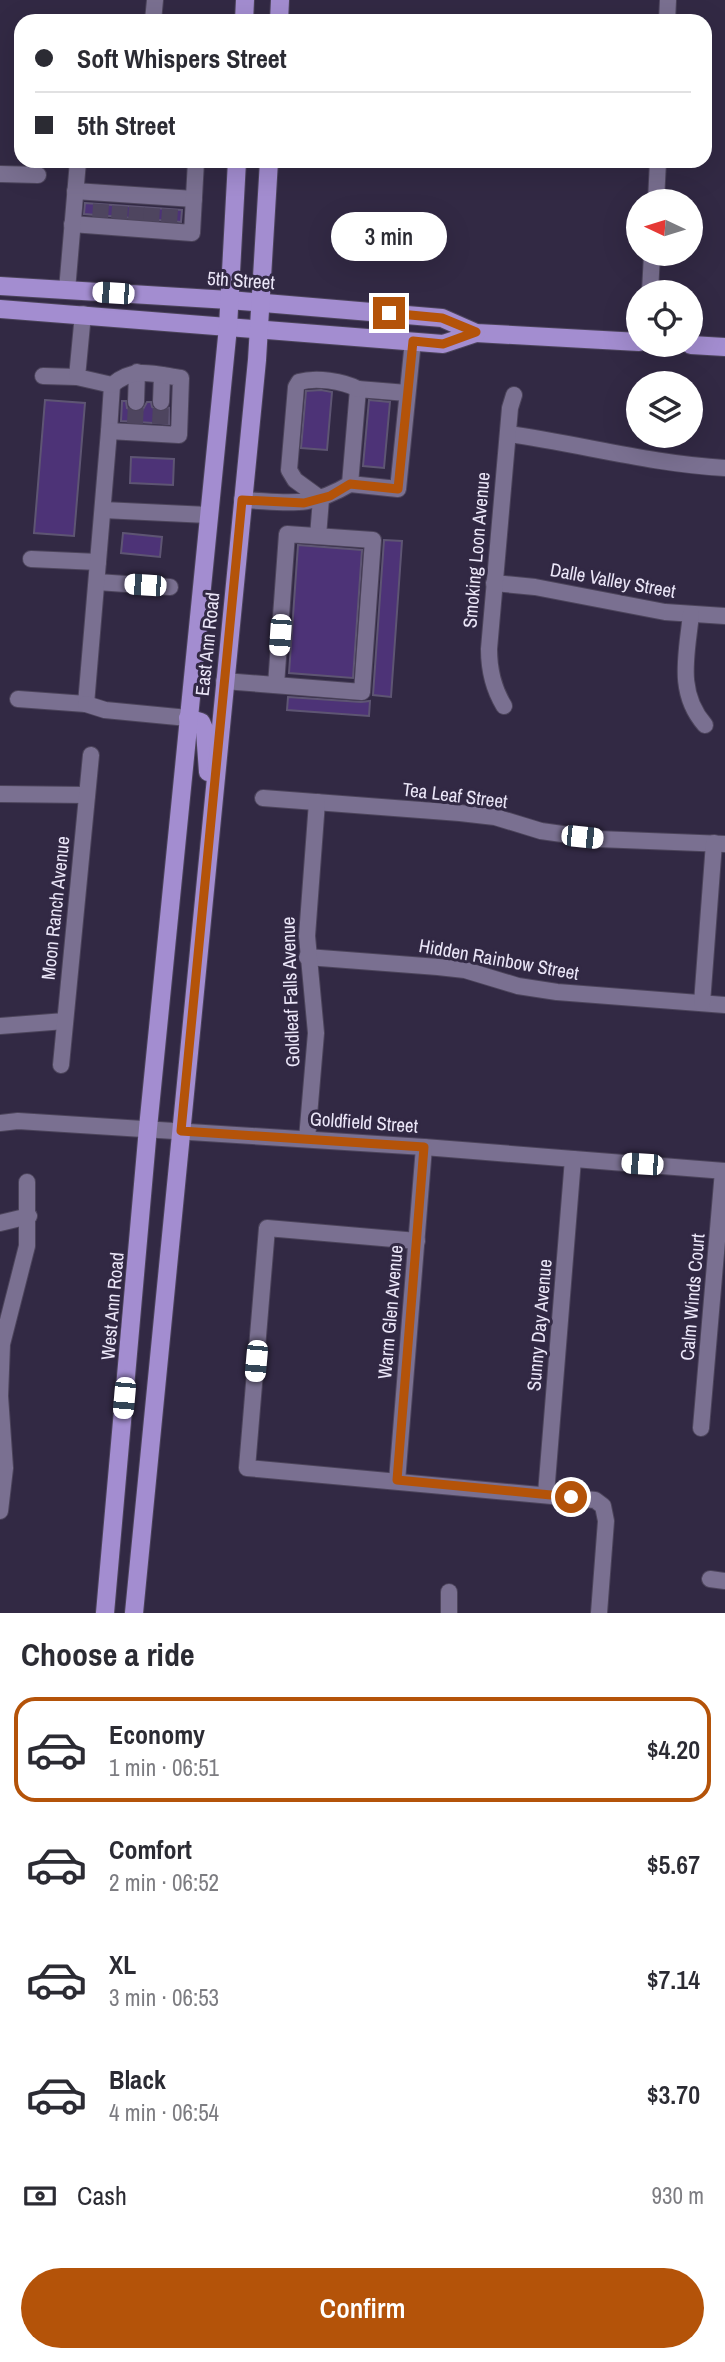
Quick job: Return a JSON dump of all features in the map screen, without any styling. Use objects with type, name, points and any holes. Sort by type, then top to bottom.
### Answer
[{"type":"main road","name":"East Ann Road","points":[[148,1129],[228,327],[237,168]]},
{"type":"main road","name":"East Ann Road","points":[[181,1131],[259,330],[270,168]]},
{"type":"main road","name":"5th Street","points":[[0,286],[229,300],[442,318],[476,332],[626,341]]},
{"type":"main road","name":"5th Street","points":[[0,309],[443,344],[476,332]]},
{"type":"main road","points":[[703,345],[725,346]]},
{"type":"main road","points":[[188,718],[201,722],[205,731],[212,810]]},
{"type":"main road","name":"West Ann Road","points":[[105,1613],[148,1129]]},
{"type":"main road","points":[[134,1613],[181,1131]]},
{"type":"street","points":[[67,290],[77,168]]},
{"type":"street","points":[[72,224],[100,211],[170,215],[192,233],[196,168]]},
{"type":"street","points":[[657,189],[658,168]]},
{"type":"street","points":[[0,174],[38,175]]},
{"type":"street","points":[[75,191],[100,211],[170,215],[194,199]]},
{"type":"street","points":[[77,377],[83,314]]},
{"type":"street","points":[[242,500],[300,503],[321,499],[350,484],[398,489],[413,341]]},
{"type":"street","points":[[136,402],[137,372]]},
{"type":"street","points":[[86,704],[112,385],[124,375],[137,372],[181,377],[179,435],[159,429],[109,431]]},
{"type":"street","points":[[161,402],[162,375]]},
{"type":"street","points":[[43,376],[77,377],[112,385]]},
{"type":"street","points":[[321,499],[295,480],[289,470],[296,387],[299,382],[308,380],[344,383],[358,389],[407,393]]},
{"type":"street","points":[[350,484],[358,389]]},
{"type":"street","name":"Smoking Loon Avenue","points":[[504,706],[495,691],[489,662],[510,408],[514,395]]},
{"type":"street","points":[[508,434],[665,462],[725,468]]},
{"type":"street","points":[[318,536],[321,499]]},
{"type":"street","points":[[103,510],[208,515]]},
{"type":"street","points":[[224,681],[362,692],[373,540],[287,534],[276,685]]},
{"type":"street","points":[[31,559],[98,562]]},
{"type":"street","points":[[97,582],[170,587]]},
{"type":"street","name":"Dalle Valley Street","points":[[494,583],[535,587],[665,612],[725,616]]},
{"type":"street","points":[[691,614],[686,683],[693,712],[705,725]]},
{"type":"street","points":[[18,699],[86,704],[105,710],[188,718]]},
{"type":"street","name":"Moon Ranch Avenue","points":[[61,1065],[91,755]]},
{"type":"street","points":[[0,794],[87,795]]},
{"type":"street","name":"Tea Leaf Street","points":[[263,798],[495,817],[541,831],[598,839],[719,843]]},
{"type":"street","name":"Goldleaf Falls Avenue","points":[[307,1139],[316,1033],[307,957],[317,802]]},
{"type":"street","points":[[702,1003],[719,843]]},
{"type":"street","name":"Hidden Rainbow Street","points":[[307,957],[465,970],[518,986],[557,992],[725,1005]]},
{"type":"street","points":[[0,1026],[65,1021]]},
{"type":"street","name":"Goldfield Street","points":[[0,1123],[18,1121],[307,1139],[724,1171]]},
{"type":"street","name":"Warm Glen Avenue","points":[[397,1480],[424,1147]]},
{"type":"street","name":"Sunny Day Avenue","points":[[546,1494],[573,1159]]},
{"type":"street","name":"Calm Winds Court","points":[[701,1427],[724,1171]]},
{"type":"street","points":[[0,1511],[5,1468],[0,1396],[2,1344],[27,1246],[27,1182]]},
{"type":"street","points":[[0,1223],[29,1216]]},
{"type":"street","points":[[416,1241],[267,1228],[247,1468],[595,1500],[603,1506],[607,1521],[599,1613]]},
{"type":"street","points":[[449,1592],[449,1613]]},
{"type":"building","points":[[85,203],[182,210],[181,222],[84,214]]},
{"type":"building","points":[[306,391],[332,392],[327,450],[301,448]]},
{"type":"building","points":[[45,400],[85,403],[74,536],[34,533]]},
{"type":"building","points":[[369,400],[390,402],[384,468],[363,466]]},
{"type":"building","points":[[122,401],[126,401],[127,408],[135,412],[142,411],[147,402],[151,402],[152,407],[160,412],[169,408],[169,424],[121,421]]},
{"type":"building","points":[[131,457],[174,459],[173,485],[130,483]]},
{"type":"building","points":[[123,533],[162,537],[160,557],[121,553]]},
{"type":"building","points":[[384,540],[402,541],[391,697],[373,695]]},
{"type":"building","points":[[298,545],[362,550],[353,678],[289,673]]},
{"type":"building","points":[[288,697],[370,701],[369,716],[287,710]]},
{"type":"tunnel","points":[[100,220],[101,204]]},
{"type":"tunnel","points":[[119,221],[120,206]]},
{"type":"tunnel","points":[[136,222],[137,207]]},
{"type":"tunnel","points":[[151,223],[152,208]]},
{"type":"tunnel","points":[[169,224],[170,209]]},
{"type":"tunnel","points":[[135,424],[136,402]]},
{"type":"tunnel","points":[[160,424],[161,402]]},
{"type":"route","points":[[389,313],[442,318],[476,332],[443,344],[413,341],[398,489],[350,484],[330,496],[304,503],[242,500],[181,1131],[424,1147],[397,1480],[571,1497]]}]
